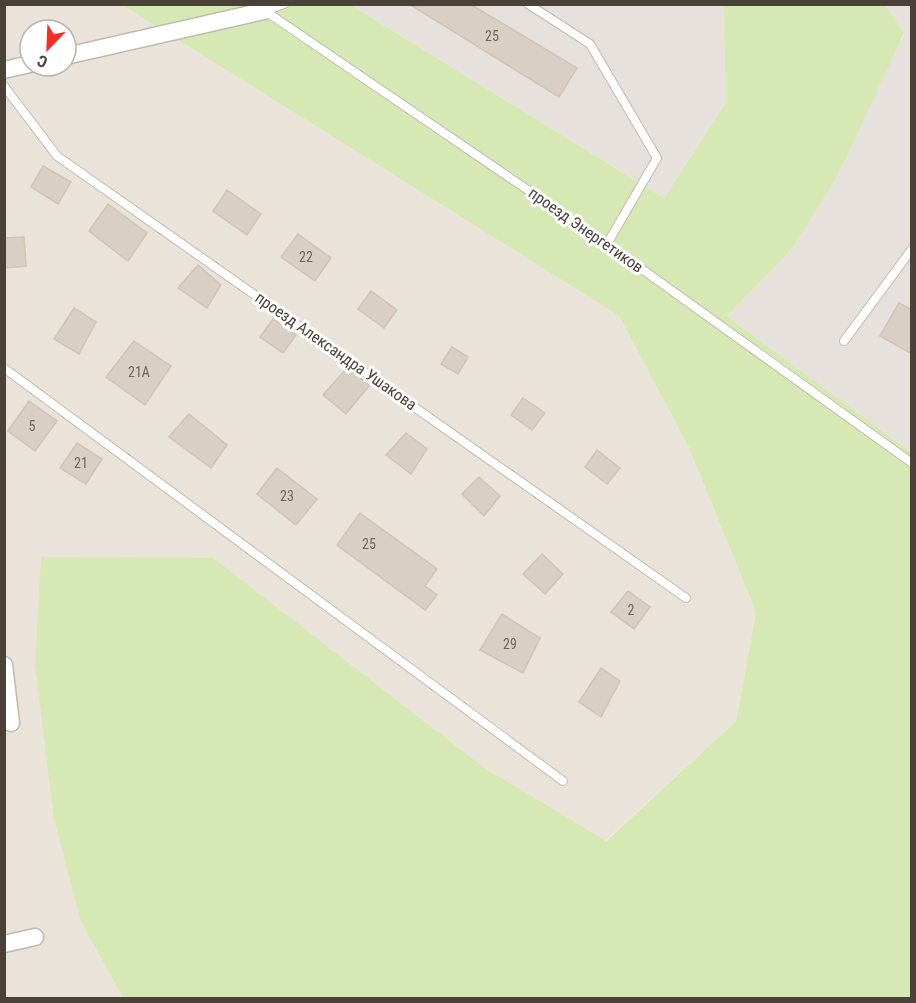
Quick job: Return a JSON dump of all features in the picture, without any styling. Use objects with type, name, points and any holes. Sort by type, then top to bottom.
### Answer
[{"type":"street","points":[[78,53],[259,8]]},
{"type":"street","points":[[4,665],[11,723]]},
{"type":"street","points":[[4,944],[35,937]]},
{"type":"lane","points":[[259,8],[284,4]]},
{"type":"lane","points":[[528,4],[590,44],[657,158],[606,244]]},
{"type":"lane","name":"проезд Энергетиков","points":[[259,8],[606,244],[912,463]]},
{"type":"lane","name":"проезд Александра Ушакова","points":[[4,86],[57,156],[686,598]]},
{"type":"lane","points":[[844,341],[912,249]]},
{"type":"lane","points":[[4,368],[563,781]]},
{"type":"shaded area","points":[[5,5],[122,5],[619,316],[688,446],[756,612],[736,721],[605,841],[483,767],[81,922],[123,998],[5,998]]},
{"type":"shaded area","points":[[351,5],[723,5],[726,102],[664,198]]},
{"type":"shaded area","points":[[885,5],[911,5],[911,452],[727,316],[791,250],[904,34]]},
{"type":"green space","points":[[122,5],[351,5],[664,198],[726,102],[723,5],[885,5],[904,33],[838,175],[791,250],[727,316],[911,452],[911,998],[123,998],[81,922],[54,819],[35,664],[41,557],[213,558],[483,767],[606,841],[736,721],[756,612],[688,446],[619,316]]},
{"type":"building","points":[[409,4],[470,4],[577,68],[559,97]]},
{"type":"building","points":[[43,166],[71,182],[58,204],[31,187]]},
{"type":"building","points":[[227,190],[261,214],[247,235],[213,211]]},
{"type":"building","points":[[108,204],[147,233],[128,261],[89,231]]},
{"type":"building","points":[[298,234],[331,258],[315,281],[281,257]]},
{"type":"building","points":[[24,237],[26,266],[5,268],[4,238]]},
{"type":"building","points":[[198,265],[221,285],[207,308],[178,288]]},
{"type":"building","points":[[371,291],[397,310],[384,328],[358,309]]},
{"type":"building","points":[[899,303],[912,310],[912,354],[880,336]]},
{"type":"building","points":[[74,308],[96,322],[79,354],[54,339]]},
{"type":"building","points":[[273,319],[296,335],[283,353],[260,337]]},
{"type":"building","points":[[134,341],[171,366],[145,405],[106,377]]},
{"type":"building","points":[[452,347],[468,357],[458,374],[441,364]]},
{"type":"building","points":[[347,368],[370,385],[346,414],[323,395]]},
{"type":"building","points":[[523,398],[545,413],[532,430],[511,415]]},
{"type":"building","points":[[29,401],[57,421],[35,451],[8,431]]},
{"type":"building","points":[[189,414],[227,445],[211,468],[169,437]]},
{"type":"building","points":[[406,433],[427,449],[411,474],[386,455]]},
{"type":"building","points":[[77,443],[102,459],[86,484],[60,468]]},
{"type":"building","points":[[597,450],[620,468],[607,484],[585,467]]},
{"type":"building","points":[[277,468],[317,499],[296,525],[257,494]]},
{"type":"building","points":[[479,477],[500,496],[484,516],[462,494]]},
{"type":"building","points":[[360,513],[437,569],[425,586],[437,595],[425,610],[337,545]]},
{"type":"building","points":[[542,554],[563,574],[545,594],[523,574]]},
{"type":"building","points":[[628,591],[650,607],[634,629],[611,612]]},
{"type":"building","points":[[502,614],[540,638],[523,673],[480,650]]},
{"type":"building","points":[[601,668],[620,681],[601,717],[579,702]]}]
